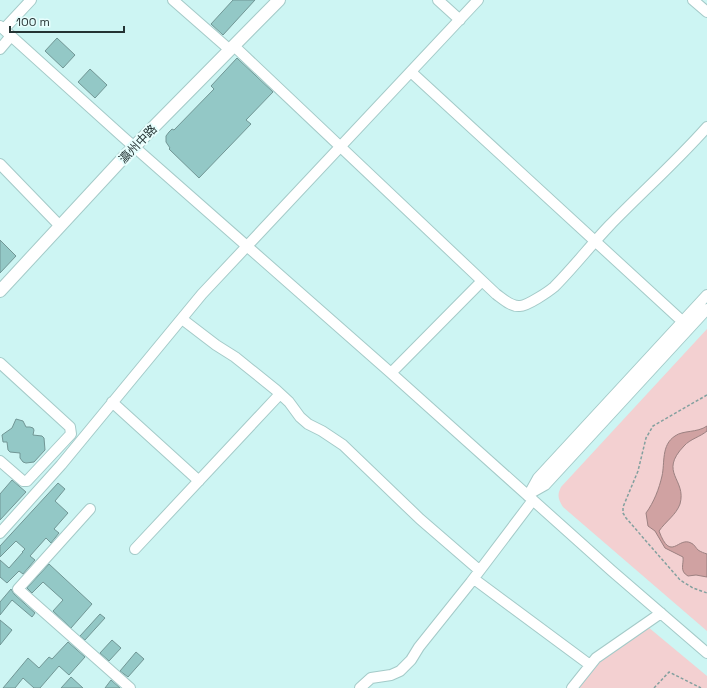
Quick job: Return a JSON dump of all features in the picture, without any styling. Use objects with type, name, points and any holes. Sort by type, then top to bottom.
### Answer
[{"type":"main road","name":"瀛州中路","points":[[0,291],[134,147],[279,0]]},
{"type":"street","points":[[0,49],[5,30],[31,0]]},
{"type":"street","points":[[173,0],[232,48],[496,294],[509,304],[520,306],[537,299],[553,288],[645,188],[682,155],[707,127]]},
{"type":"street","points":[[438,0],[460,20]]},
{"type":"street","points":[[0,533],[61,465],[202,294],[478,0]]},
{"type":"street","points":[[693,0],[707,12]]},
{"type":"street","points":[[5,30],[134,147],[707,653]]},
{"type":"street","points":[[411,72],[682,322]]},
{"type":"street","points":[[0,164],[60,226]]},
{"type":"street","points":[[391,373],[482,281]]},
{"type":"street","points":[[360,688],[371,678],[391,675],[400,671],[411,660],[419,647],[477,574],[530,498],[538,478],[707,295]]},
{"type":"street","points":[[530,498],[545,485],[707,309]]},
{"type":"street","points":[[182,319],[216,345],[235,357],[280,394],[308,424],[322,431],[343,445],[477,574],[590,665]]},
{"type":"street","points":[[0,363],[70,427],[71,432],[71,434],[27,481],[23,481],[0,461]]},
{"type":"street","points":[[135,549],[280,394]]},
{"type":"street","points":[[112,402],[199,481]]},
{"type":"street","points":[[90,509],[18,589],[130,688]]},
{"type":"street","points":[[572,688],[596,658],[661,613]]},
{"type":"path","points":[[707,395],[653,426],[646,438],[638,471],[623,507],[623,513],[680,580],[693,588],[707,593]]},
{"type":"path","points":[[654,688],[670,672],[701,688]]},
{"type":"shaded area","points":[[707,329],[707,631],[563,507],[559,499],[559,492],[561,487]]},
{"type":"shaded area","points":[[707,426],[707,431],[684,446],[673,463],[673,470],[680,488],[680,504],[659,531],[663,540],[671,547],[686,542],[694,545],[698,550],[707,554],[707,577],[696,575],[688,576],[683,570],[683,557],[665,548],[655,531],[648,526],[646,513],[654,500],[659,486],[667,444],[678,434],[699,430]]},
{"type":"shaded area","points":[[648,627],[707,676],[707,688],[576,688],[599,660]]},
{"type":"building","points":[[233,0],[255,0],[223,35],[211,24]]},
{"type":"building","points":[[57,38],[75,55],[63,68],[45,51]]},
{"type":"building","points":[[237,58],[273,92],[246,120],[251,124],[199,178],[169,149],[170,148],[166,142],[166,136],[172,129],[174,130],[214,89],[211,86]]},
{"type":"building","points":[[90,69],[107,85],[95,98],[78,82]]},
{"type":"building","points":[[0,240],[16,256],[0,273]]},
{"type":"building","points":[[16,419],[23,421],[26,427],[33,428],[33,435],[42,436],[44,438],[45,450],[34,462],[23,462],[20,458],[20,453],[10,452],[8,450],[7,442],[3,442],[2,435],[12,428]]},
{"type":"building","points":[[12,480],[26,492],[0,520],[0,494]]},
{"type":"building","points":[[58,483],[65,489],[55,501],[68,513],[54,529],[59,533],[51,543],[46,538],[30,556],[35,560],[23,574],[19,571],[7,583],[0,577],[0,560],[9,568],[25,549],[16,541],[0,557],[0,546]]},
{"type":"building","points":[[49,564],[92,604],[71,628],[53,611],[63,600],[43,582],[32,593],[27,588]]},
{"type":"building","points":[[11,589],[14,594],[35,613],[32,617],[12,600],[0,615],[0,602]]},
{"type":"building","points":[[100,614],[105,618],[85,640],[80,636]]},
{"type":"building","points":[[0,620],[12,630],[0,645]]},
{"type":"building","points":[[112,640],[121,648],[109,661],[100,653]]},
{"type":"building","points":[[68,642],[85,657],[69,675],[59,666],[40,688],[34,688],[23,678],[15,688],[3,688],[28,658],[39,668],[49,657],[52,659]]},
{"type":"building","points":[[136,652],[144,659],[128,677],[120,671]]},
{"type":"building","points":[[71,677],[83,688],[61,688]]},
{"type":"building","points":[[111,680],[120,688],[105,688]]}]
